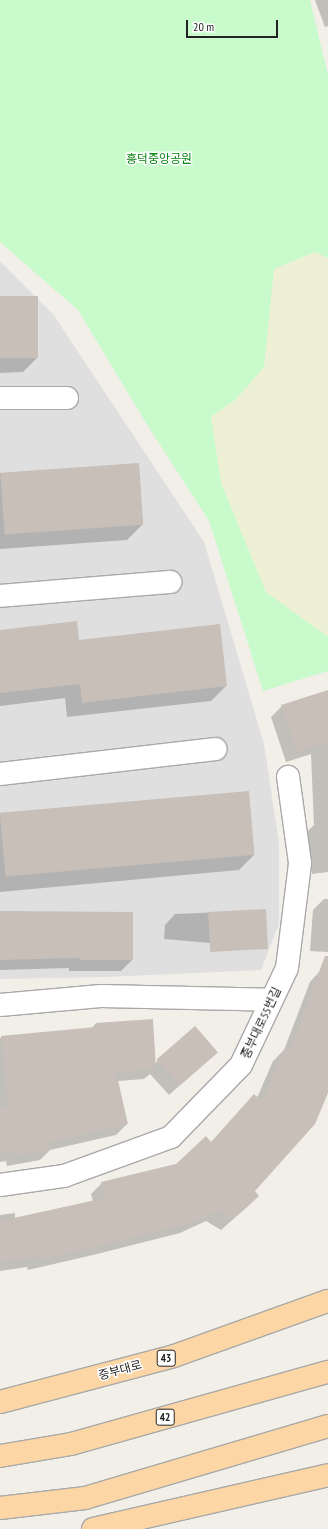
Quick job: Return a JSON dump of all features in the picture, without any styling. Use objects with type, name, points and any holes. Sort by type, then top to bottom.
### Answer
[{"type":"main road","name":"중부대로","points":[[0,1402],[174,1356],[328,1301]]},
{"type":"main road","name":"42","points":[[0,1456],[71,1444],[328,1372]]},
{"type":"main road","points":[[0,1508],[85,1498],[328,1426]]},
{"type":"main road","points":[[93,1529],[328,1476]]},
{"type":"street","points":[[0,398],[67,398]]},
{"type":"street","points":[[0,596],[170,582]]},
{"type":"street","points":[[0,774],[216,749]]},
{"type":"street","name":"중부대로55번길","points":[[0,1185],[64,1176],[171,1137],[241,1065],[287,968],[300,863],[288,777]]},
{"type":"street","points":[[0,1005],[101,996],[271,1000]]},
{"type":"shaded area","points":[[0,261],[53,314],[204,542],[264,744],[279,843],[279,924],[261,970],[105,977],[0,979]]},
{"type":"green space","name":"흥덕중앙공원","points":[[0,0],[310,0],[328,75],[328,258],[315,252],[274,269],[264,367],[236,399],[211,417],[221,483],[266,592],[328,637],[328,671],[263,691],[209,521],[146,423],[78,310],[0,242]]},
{"type":"green space","points":[[316,252],[328,258],[328,637],[266,592],[221,483],[211,417],[236,399],[264,367],[274,269]]},
{"type":"building","points":[[0,296],[38,296],[38,358],[0,358]]},
{"type":"building","points":[[139,463],[143,525],[5,535],[0,473]]},
{"type":"building","points":[[77,621],[79,640],[220,624],[227,686],[82,703],[80,684],[0,693],[0,630]]},
{"type":"building","points":[[328,690],[328,742],[296,752],[281,705]]},
{"type":"building","points":[[249,791],[255,855],[6,877],[0,813]]},
{"type":"building","points":[[266,909],[268,949],[210,952],[208,912]]},
{"type":"building","points":[[0,911],[133,912],[133,960],[80,960],[80,958],[0,960]]},
{"type":"building","points":[[325,956],[328,956],[328,1093],[315,1124],[255,1191],[259,1196],[232,1220],[218,1211],[192,1223],[105,1245],[39,1260],[38,1257],[0,1262],[0,1221],[105,1198],[101,1182],[176,1164],[206,1136],[211,1142],[254,1094],[262,1101],[284,1049],[290,1051]]},
{"type":"building","points":[[153,1019],[156,1069],[116,1072],[128,1124],[48,1143],[51,1150],[18,1156],[17,1151],[0,1154],[0,1108],[8,1106],[1,1036],[96,1027],[96,1023]]},
{"type":"building","points":[[195,1026],[218,1052],[179,1086],[157,1059]]}]
